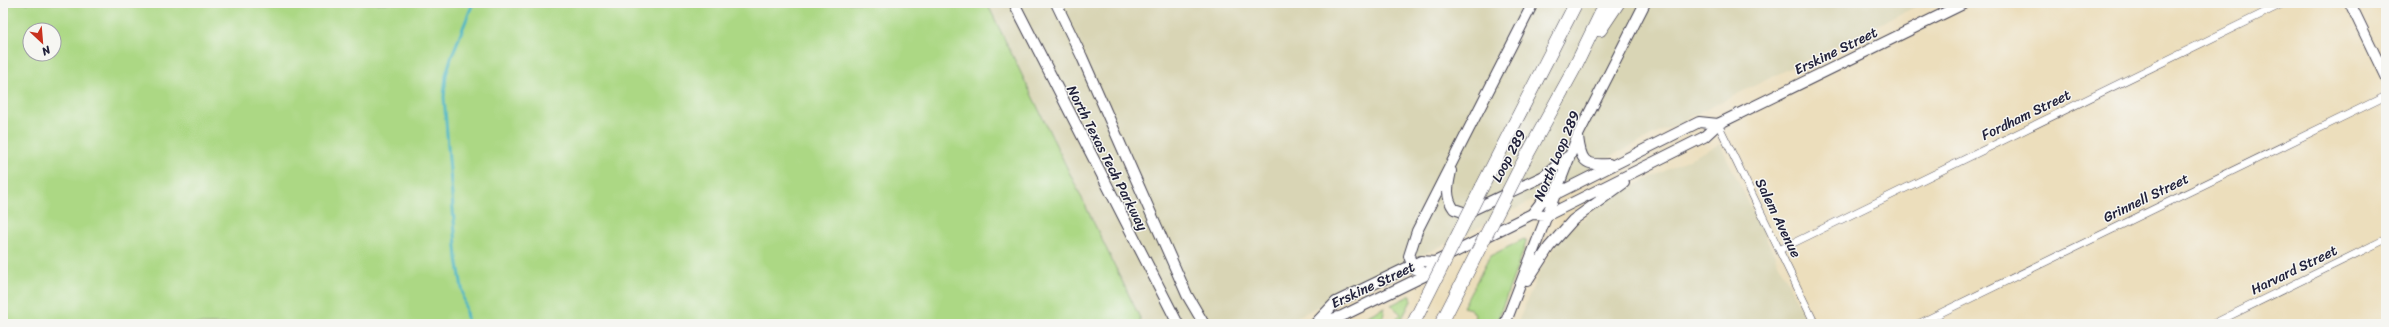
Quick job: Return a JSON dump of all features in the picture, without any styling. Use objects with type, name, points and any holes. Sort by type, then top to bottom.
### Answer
[{"type":"highway","name":"Loop 289","points":[[1413,324],[1576,3]]},
{"type":"highway","name":"Loop 289","points":[[1441,324],[1520,168],[1573,71],[1606,3]]},
{"type":"highway","points":[[1573,71],[1618,3]]},
{"type":"main road","name":"North Texas Tech Parkway","points":[[1014,3],[1178,324]]},
{"type":"main road","name":"North Texas Tech Parkway","points":[[1056,3],[1082,57],[1187,295],[1204,324]]},
{"type":"main road","points":[[1428,274],[1416,271],[1411,265],[1409,253],[1417,231],[1534,3]]},
{"type":"main road","name":"North Loop 289","points":[[1505,324],[1578,135],[1645,3]]},
{"type":"main road","name":"Erskine Street","points":[[1532,214],[1548,215],[1704,137],[1718,124],[1965,3]]},
{"type":"main road","points":[[2350,3],[2386,78]]},
{"type":"main road","name":"Erskine Street","points":[[1315,324],[1336,302],[1411,265],[1421,261],[1435,262],[1532,214],[1542,201],[1699,122],[1718,124]]},
{"type":"main road","points":[[1578,135],[1580,155],[1586,162],[1594,165],[1615,164]]},
{"type":"main road","points":[[1456,155],[1447,192],[1454,209],[1466,213],[1544,176],[1570,154]]},
{"type":"main road","points":[[1514,301],[1549,247],[1573,220],[1590,206],[1659,159]]},
{"type":"main road","name":"Erskine Street","points":[[1315,324],[1342,316],[1428,274],[1435,262]]},
{"type":"street","name":"Fordham Street","points":[[1779,250],[2284,3]]},
{"type":"street","name":"Grinnell Street","points":[[1918,324],[2386,96]]},
{"type":"street","name":"Salem Avenue","points":[[1718,124],[1815,324]]},
{"type":"street","name":"Harvard Street","points":[[2213,324],[2386,240]]},
{"type":"shaded area","points":[[3,3],[1923,3],[1605,159],[1586,173],[1546,194],[1283,324],[3,324]]},
{"type":"shaded area","points":[[1720,144],[1808,324],[1517,324],[1541,268],[1565,233],[1609,198]]},
{"type":"green space","points":[[3,3],[987,3],[1140,318],[1140,324],[3,324]]},
{"type":"green space","points":[[1524,239],[1526,241],[1524,249],[1496,324],[1473,324],[1475,315],[1471,309],[1463,307],[1490,256]]},
{"type":"green space","points":[[1411,295],[1411,301],[1399,324],[1392,324],[1401,314],[1391,305]]},
{"type":"green space","points":[[1385,307],[1383,317],[1369,324],[1352,324]]},
{"type":"waterway","points":[[468,324],[457,258],[444,97],[446,75],[451,58],[473,3]]}]
